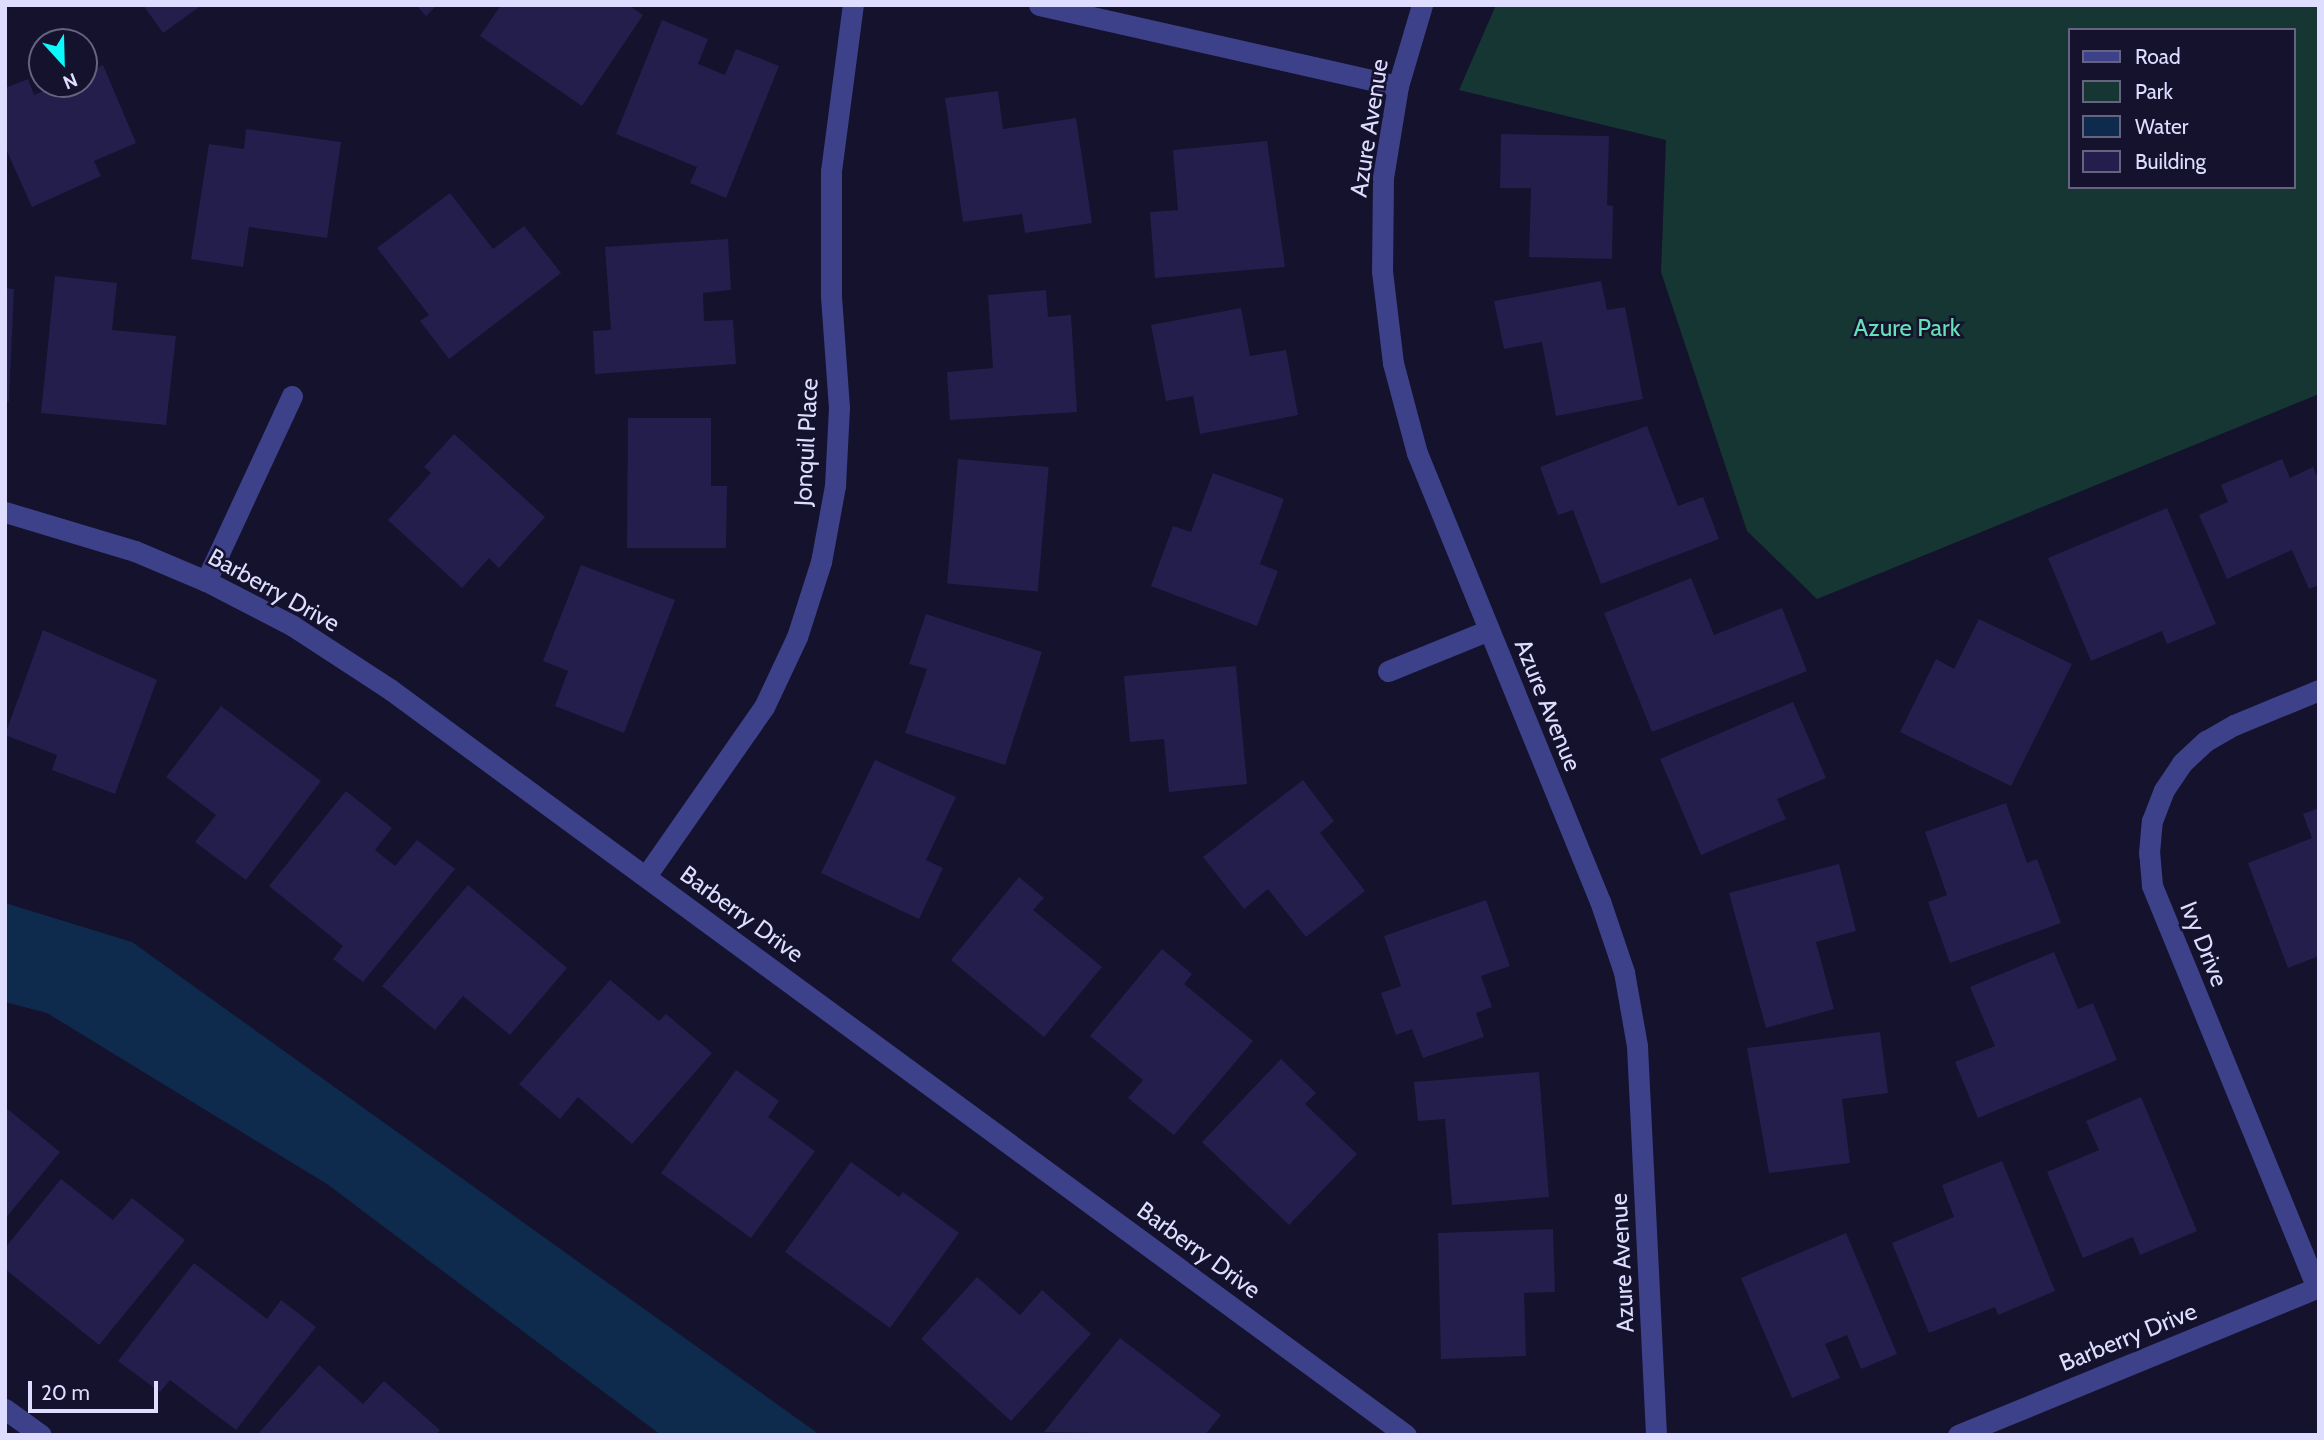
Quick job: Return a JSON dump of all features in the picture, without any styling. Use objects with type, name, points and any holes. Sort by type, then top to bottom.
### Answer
[{"type":"street","name":"Jonquil Place","points":[[646,876],[764,707],[797,637],[821,562],[835,486],[839,408],[831,296],[831,171],[853,5]]},
{"type":"street","points":[[1039,5],[1398,86]]},
{"type":"street","name":"Azure Avenue","points":[[1422,5],[1398,86],[1384,178],[1382,244],[1394,363],[1417,453],[1600,901],[1623,972],[1637,1046],[1656,1435]]},
{"type":"street","points":[[206,581],[292,396]]},
{"type":"street","name":"Barberry Drive","points":[[5,512],[135,551],[206,581],[293,626],[391,690],[1406,1435]]},
{"type":"street","points":[[1388,671],[1489,630]]},
{"type":"street","name":"Ivy Drive","points":[[2318,1287],[2152,886],[2149,853],[2152,821],[2164,790],[2182,763],[2206,741],[2234,725],[2319,690]]},
{"type":"street","name":"Barberry Drive","points":[[1958,1435],[2318,1287]]},
{"type":"street","points":[[5,1409],[41,1435]]},
{"type":"green space","name":"Azure Park","points":[[1496,5],[2319,5],[2319,394],[1817,599],[1747,531],[1661,272],[1666,140],[1459,90]]},
{"type":"water","points":[[5,903],[132,942],[820,1435],[661,1435],[327,1184],[47,1013],[5,1002]]},
{"type":"building","points":[[143,5],[202,5],[163,33]]},
{"type":"building","points":[[416,5],[437,5],[426,16]]},
{"type":"building","points":[[501,5],[628,5],[643,15],[582,106],[480,36]]},
{"type":"building","points":[[662,20],[708,39],[698,64],[725,75],[736,49],[779,66],[726,198],[690,183],[697,167],[616,134]]},
{"type":"building","points":[[103,65],[136,143],[94,161],[101,176],[32,207],[5,147],[5,88],[28,79],[28,98],[98,98],[98,67]]},
{"type":"building","points":[[998,91],[1003,129],[1076,118],[1092,223],[1025,233],[1022,214],[963,222],[945,98]]},
{"type":"building","points":[[246,129],[341,142],[327,238],[249,227],[243,267],[191,259],[209,144],[244,149]]},
{"type":"building","points":[[1501,134],[1609,136],[1607,205],[1613,206],[1612,259],[1529,257],[1531,188],[1500,188]]},
{"type":"building","points":[[1267,141],[1285,267],[1155,278],[1150,212],[1178,210],[1173,150]]},
{"type":"building","points":[[450,193],[493,249],[524,226],[561,273],[449,359],[420,321],[429,315],[377,248]]},
{"type":"building","points":[[728,239],[731,290],[703,293],[704,321],[733,320],[736,364],[595,374],[593,331],[611,330],[605,247]]},
{"type":"building","points":[[55,276],[117,283],[112,330],[176,336],[166,425],[41,413]]},
{"type":"building","points":[[1601,281],[1607,310],[1625,307],[1643,399],[1556,416],[1542,342],[1504,349],[1494,301]]},
{"type":"building","points":[[5,288],[14,289],[9,401],[5,401]]},
{"type":"building","points":[[1046,290],[1048,317],[1071,315],[1077,412],[950,420],[947,372],[993,368],[988,295]]},
{"type":"building","points":[[1241,308],[1250,356],[1286,350],[1298,415],[1200,434],[1193,396],[1166,401],[1151,325]]},
{"type":"building","points":[[628,418],[711,418],[711,486],[727,486],[726,548],[627,548]]},
{"type":"building","points":[[1647,426],[1678,506],[1703,497],[1719,539],[1601,584],[1573,510],[1558,515],[1540,467]]},
{"type":"building","points":[[454,434],[545,517],[499,568],[489,558],[462,588],[388,520],[431,473],[424,467]]},
{"type":"building","points":[[958,459],[1049,467],[1038,591],[947,584]]},
{"type":"building","points":[[2282,459],[2290,478],[2313,467],[2319,480],[2319,585],[2309,589],[2292,550],[2227,579],[2199,515],[2228,502],[2221,485]]},
{"type":"building","points":[[1213,473],[1284,499],[1260,564],[1278,571],[1257,626],[1151,586],[1173,526],[1191,532]]},
{"type":"building","points":[[2167,508],[2216,624],[2167,644],[2162,631],[2091,661],[2048,558]]},
{"type":"building","points":[[581,565],[675,600],[624,733],[555,706],[568,671],[543,661]]},
{"type":"building","points":[[1691,578],[1714,635],[1782,608],[1807,671],[1652,732],[1604,613]]},
{"type":"building","points":[[926,614],[1042,652],[1005,765],[905,733],[927,669],[909,664]]},
{"type":"building","points":[[1979,619],[2072,664],[2011,786],[1900,732],[1936,659],[1954,669]]},
{"type":"building","points":[[43,630],[157,680],[115,794],[52,770],[57,755],[5,735]]},
{"type":"building","points":[[1236,666],[1247,784],[1169,792],[1164,739],[1130,742],[1124,676]]},
{"type":"building","points":[[1793,702],[1826,778],[1777,799],[1786,819],[1701,855],[1660,759]]},
{"type":"building","points":[[221,706],[321,781],[246,880],[195,842],[216,815],[166,777]]},
{"type":"building","points":[[875,760],[956,797],[926,860],[943,868],[919,919],[821,873]]},
{"type":"building","points":[[1303,780],[1334,821],[1320,833],[1365,891],[1306,937],[1268,889],[1244,909],[1203,857]]},
{"type":"building","points":[[346,791],[392,828],[375,850],[395,866],[417,840],[455,869],[363,982],[333,959],[343,946],[269,886]]},
{"type":"building","points":[[2006,803],[2027,863],[2037,859],[2061,923],[1950,963],[1928,902],[1947,895],[1925,832]]},
{"type":"building","points":[[2319,808],[2319,956],[2288,968],[2248,863],[2312,838],[2303,814]]},
{"type":"building","points":[[1839,864],[1856,931],[1816,942],[1834,1009],[1766,1028],[1729,893]]},
{"type":"building","points":[[1019,877],[1044,898],[1033,910],[1102,967],[1044,1037],[951,960]]},
{"type":"building","points":[[468,885],[567,968],[510,1035],[463,996],[435,1030],[382,986]]},
{"type":"building","points":[[1486,900],[1510,966],[1481,976],[1492,1007],[1476,1013],[1484,1037],[1423,1058],[1412,1029],[1396,1035],[1381,993],[1401,986],[1384,936]]},
{"type":"building","points":[[1162,949],[1192,974],[1184,984],[1253,1041],[1174,1135],[1128,1098],[1143,1080],[1090,1036]]},
{"type":"building","points":[[2054,952],[2078,1009],[2093,1003],[2117,1060],[1978,1118],[1955,1062],[1995,1046],[1970,987]]},
{"type":"building","points":[[610,980],[659,1021],[666,1014],[712,1053],[632,1144],[578,1097],[560,1119],[519,1084]]},
{"type":"building","points":[[1880,1032],[1888,1093],[1842,1099],[1850,1163],[1769,1173],[1747,1048]]},
{"type":"building","points":[[1281,1059],[1316,1093],[1305,1104],[1357,1154],[1289,1225],[1202,1142]]},
{"type":"building","points":[[736,1070],[779,1101],[768,1117],[815,1151],[751,1238],[661,1173]]},
{"type":"building","points":[[1539,1072],[1549,1197],[1452,1205],[1445,1119],[1418,1121],[1414,1082]]},
{"type":"building","points":[[2141,1097],[2197,1231],[2140,1255],[2133,1237],[2083,1258],[2047,1172],[2099,1150],[2086,1121]]},
{"type":"building","points":[[5,1107],[60,1152],[5,1219]]},
{"type":"building","points":[[2002,1161],[2055,1291],[1998,1315],[1995,1307],[1929,1333],[1892,1243],[1954,1217],[1942,1185]]},
{"type":"building","points":[[851,1162],[899,1197],[903,1192],[959,1233],[890,1328],[785,1252]]},
{"type":"building","points":[[61,1179],[113,1220],[132,1198],[185,1240],[99,1345],[5,1269],[5,1248]]},
{"type":"building","points":[[1553,1229],[1555,1292],[1524,1293],[1526,1356],[1441,1359],[1438,1233]]},
{"type":"building","points":[[1846,1233],[1897,1354],[1861,1369],[1847,1335],[1825,1344],[1840,1378],[1792,1398],[1741,1278]]},
{"type":"building","points":[[194,1263],[267,1319],[281,1300],[316,1327],[236,1430],[170,1380],[160,1392],[118,1361]]},
{"type":"building","points":[[977,1277],[1020,1315],[1042,1290],[1091,1334],[1011,1421],[921,1339]]},
{"type":"building","points":[[1120,1338],[1221,1415],[1205,1435],[1044,1432]]},
{"type":"building","points":[[319,1365],[363,1404],[384,1381],[440,1430],[436,1435],[257,1435]]}]
